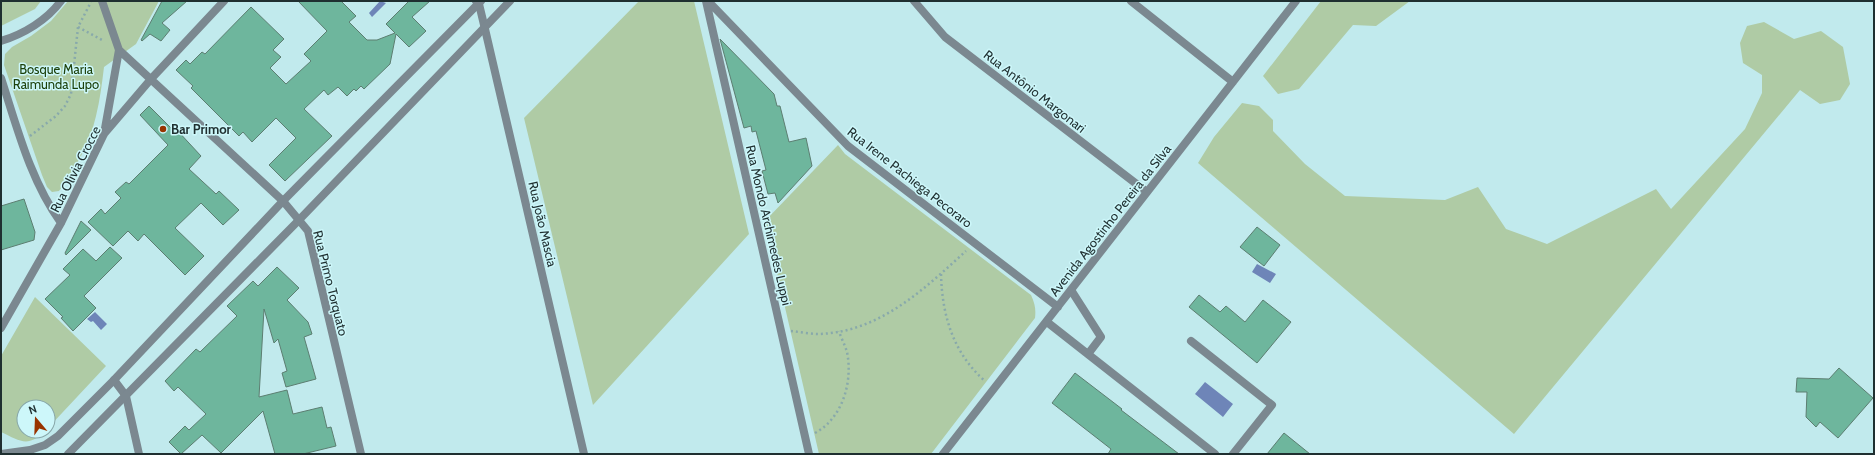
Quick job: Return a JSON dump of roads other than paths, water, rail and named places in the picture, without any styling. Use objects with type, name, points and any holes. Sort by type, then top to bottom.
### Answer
[{"type":"street","points":[[1,41],[29,28],[44,18],[61,1]]},
{"type":"street","points":[[102,1],[120,50],[104,134]]},
{"type":"street","name":"Rua Olivia Crocce","points":[[1,328],[61,223],[104,134],[151,79],[224,1]]},
{"type":"street","points":[[68,454],[299,220],[485,29],[510,1]]},
{"type":"street","name":"Rua Irene Pachiega Pecoraro","points":[[707,1],[848,146],[1058,307]]},
{"type":"street","name":"Rua Mondo Archimedes Luppi","points":[[707,1],[809,454]]},
{"type":"street","name":"Rua Antônio Margonari","points":[[914,1],[945,37],[1147,192]]},
{"type":"street","points":[[1131,1],[1234,82]]},
{"type":"street","name":"Avenida Agostinho Pereira da Silva","points":[[943,454],[1296,1]]},
{"type":"street","points":[[4,452],[30,450],[45,445],[58,436],[114,380],[283,201],[479,2]]},
{"type":"street","name":"Rua João Mascia","points":[[479,2],[584,454]]},
{"type":"street","name":"Rua Primo Torquato","points":[[120,50],[283,201],[308,231],[361,454]]},
{"type":"street","points":[[1,78],[34,177],[50,208],[61,223]]},
{"type":"street","points":[[1071,290],[1101,337],[1088,354]]},
{"type":"street","points":[[1047,322],[1215,454]]},
{"type":"street","points":[[1191,341],[1272,406],[1232,454]]},
{"type":"street","points":[[114,380],[126,396],[139,454]]},
{"type":"water","points":[[380,1],[386,3],[372,17],[369,13]]},
{"type":"water","points":[[1257,264],[1276,274],[1270,283],[1252,272]]},
{"type":"water","points":[[95,312],[107,324],[101,330],[93,321],[91,322],[87,319]]},
{"type":"water","points":[[1205,382],[1233,404],[1223,417],[1195,394]]},
{"type":"place","name":"Bar Primor","points":[[163,129]]},
{"type":"park label","name":"Bosque Maria Raimunda Lupo","points":[[56,76]]}]
